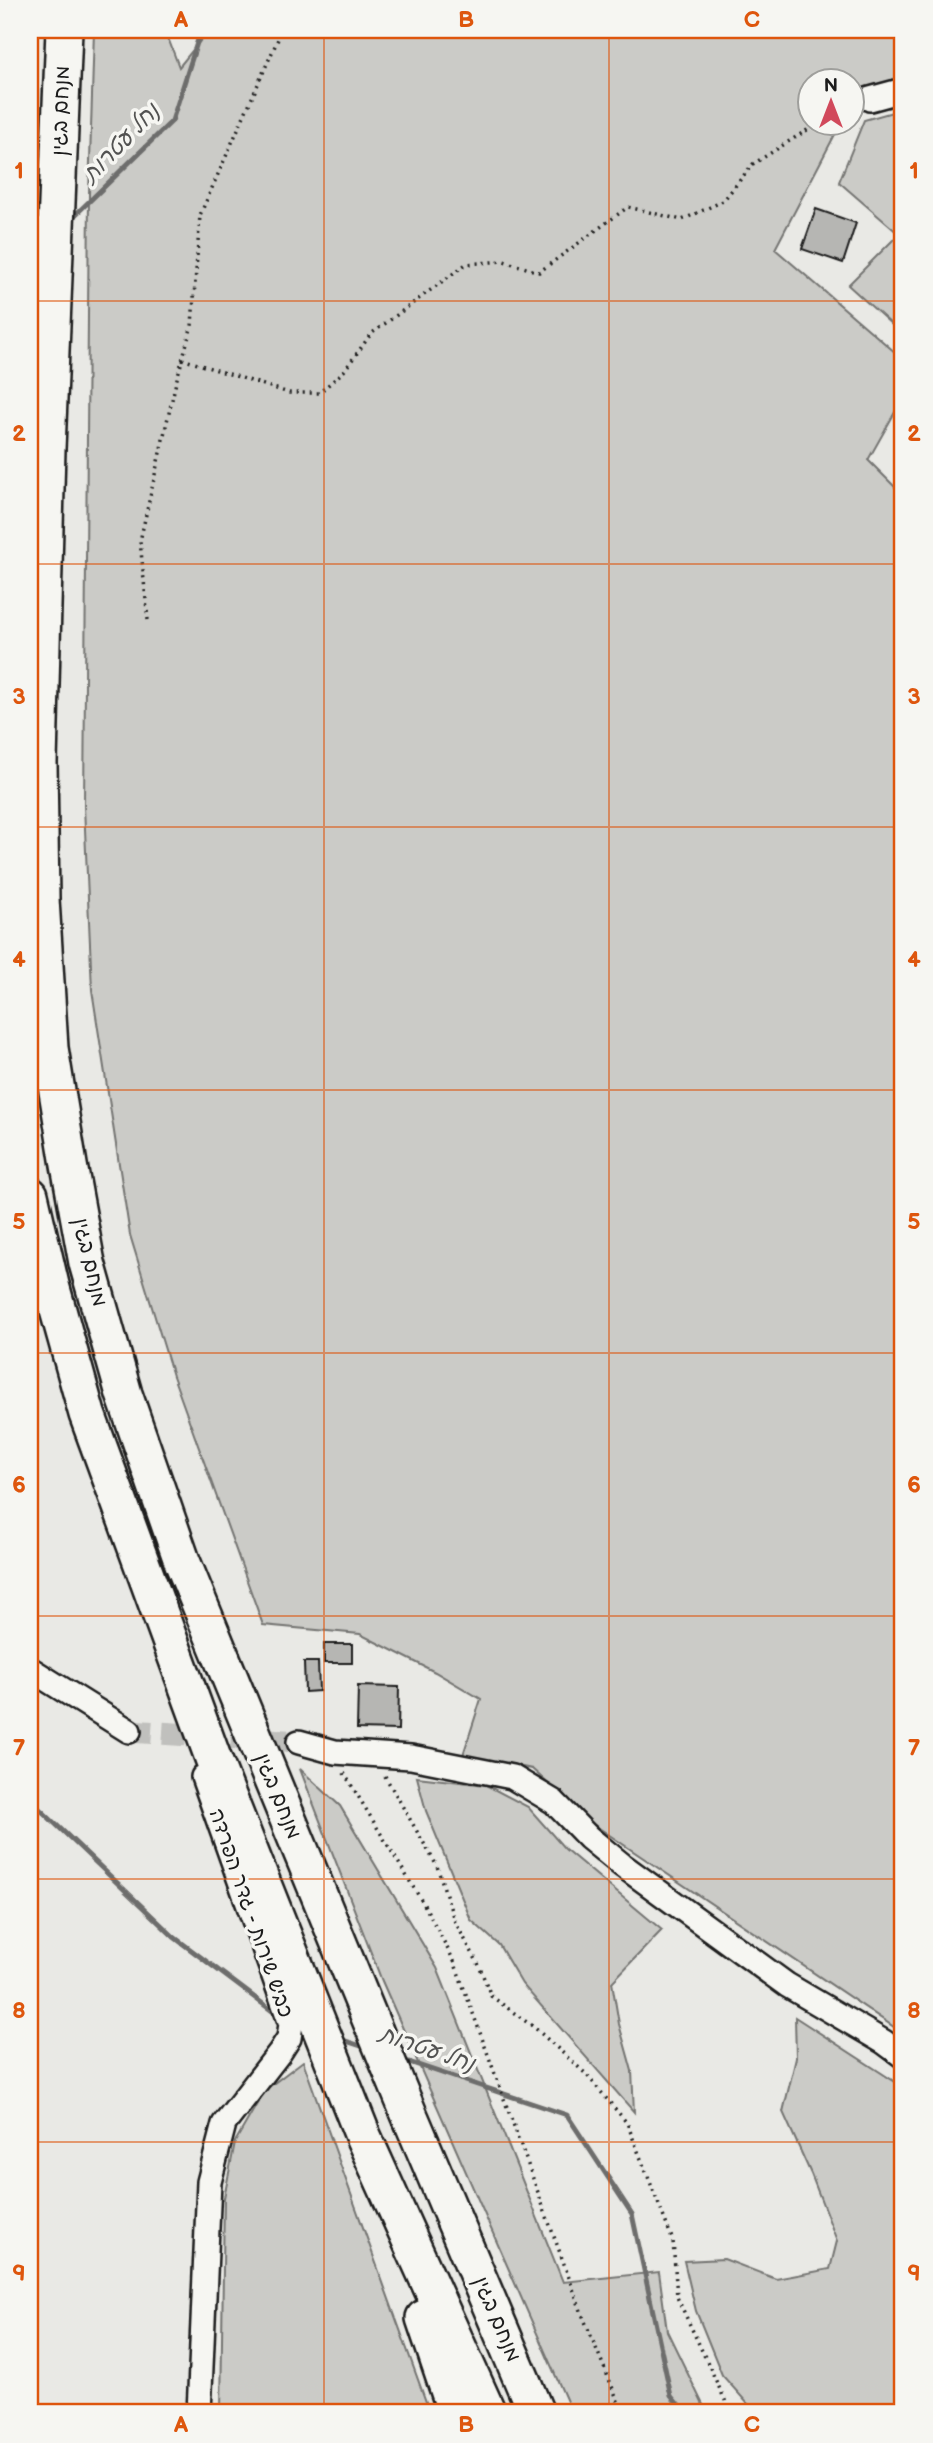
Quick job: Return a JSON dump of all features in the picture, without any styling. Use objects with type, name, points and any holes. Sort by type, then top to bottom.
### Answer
[{"type":"highway","name":"מנחם בגין","points":[[64,30],[47,449],[39,763],[41,898],[50,1048],[85,1251],[124,1394],[183,1561],[404,2101],[538,2413]]},
{"type":"highway","name":"מנחם בגין","points":[[30,1195],[51,1285],[87,1414],[212,1758],[363,2136],[488,2413]]},
{"type":"highway","points":[[363,2136],[457,2413]]},
{"type":"street","points":[[870,99],[903,90]]},
{"type":"street","points":[[30,1669],[129,1731]]},
{"type":"street","name":"כביש שירות - גדר הפרדה","points":[[185,1729],[291,2024],[289,2038],[281,2052],[224,2124],[209,2182],[199,2413]]},
{"type":"street","points":[[299,1742],[335,1752],[411,1757],[512,1777],[554,1802],[589,1838],[622,1865],[776,1977],[903,2056]]},
{"type":"path","points":[[148,620],[140,541],[192,325],[200,215],[282,30]]},
{"type":"path","points":[[182,359],[289,393],[319,393],[344,371],[371,334],[466,264],[503,261],[539,272],[628,207],[682,220],[723,201],[753,164],[798,136]]},
{"type":"path","points":[[335,1752],[348,1783],[426,1908],[453,1961],[584,2319],[623,2413]]},
{"type":"path","points":[[372,1754],[437,1866],[453,1920],[478,1964],[491,1996],[535,2028],[586,2074],[627,2123],[673,2241],[677,2297],[731,2413]]},
{"type":"shaded area","points":[[94,30],[165,30],[179,67],[209,30],[903,30],[903,81],[866,93],[866,66],[796,66],[796,136],[834,136],[775,249],[903,359],[903,398],[868,460],[903,495],[903,2033],[593,1824],[532,1769],[463,1755],[481,1699],[360,1634],[263,1625],[173,1376],[130,1235],[92,990],[84,806],[89,194]]},
{"type":"shaded area","points":[[903,109],[903,335],[848,285],[899,234],[839,182],[858,136],[866,136],[866,119]]},
{"type":"shaded area","points":[[300,1769],[340,1806],[437,1968],[563,2282],[659,2272],[667,2331],[707,2413],[572,2413],[382,1981]]},
{"type":"shaded area","points":[[417,1777],[486,1785],[528,1807],[565,1849],[662,1930],[612,1982],[619,2024],[632,2071],[634,2112],[522,1984],[499,1945],[471,1920],[426,1811]]},
{"type":"shaded area","points":[[795,2017],[903,2087],[903,2413],[756,2413],[722,2375],[696,2311],[684,2261],[724,2259],[776,2279],[830,2269],[837,2241],[783,2112],[796,2058]]},
{"type":"shaded area","points":[[303,2061],[430,2413],[221,2413],[224,2198],[235,2142],[265,2090]]},
{"type":"building","points":[[816,209],[856,223],[843,263],[802,249]]},
{"type":"building","points":[[324,1644],[352,1644],[352,1663],[324,1663]]},
{"type":"building","points":[[304,1662],[318,1662],[319,1691],[305,1692]]},
{"type":"building","points":[[358,1686],[399,1687],[398,1730],[357,1729]]},
{"type":"waterway","name":"נחל עטרות","points":[[70,220],[172,121],[201,30]]},
{"type":"waterway","name":"נחל עטרות","points":[[30,259],[43,246]]},
{"type":"waterway","name":"נחל עטרות","points":[[30,1801],[174,1937],[279,2016]]},
{"type":"waterway","name":"נחל עטרות","points":[[337,2038],[367,2048]]},
{"type":"waterway","name":"נחל עטרות","points":[[400,2059],[567,2115],[632,2214],[671,2396],[685,2413]]},
{"type":"tunnel","points":[[129,1731],[299,1742]]}]
